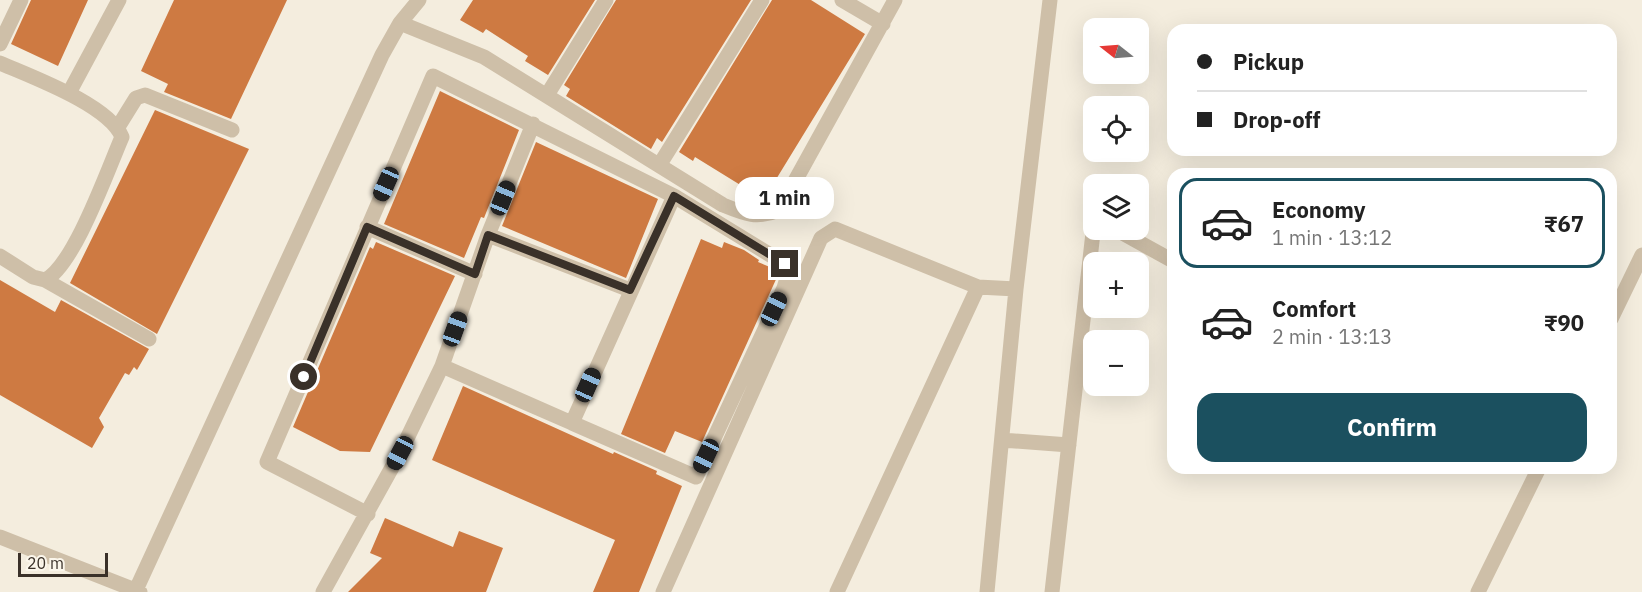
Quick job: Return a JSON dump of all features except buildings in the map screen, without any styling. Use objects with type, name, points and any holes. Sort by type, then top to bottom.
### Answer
[{"type":"street","points":[[0,44],[21,0]]},
{"type":"street","points":[[69,93],[119,0]]},
{"type":"street","points":[[0,537],[137,591],[382,55],[400,23],[419,0]]},
{"type":"street","points":[[547,95],[606,0]]},
{"type":"street","points":[[660,164],[762,0]]},
{"type":"street","points":[[842,0],[884,24]]},
{"type":"street","points":[[400,23],[484,57],[723,205],[750,216],[765,216],[779,210],[884,24],[895,0]]},
{"type":"street","points":[[987,592],[1016,289],[1050,0]]},
{"type":"street","points":[[0,63],[69,93],[118,127],[122,137],[77,240],[56,275],[45,280]]},
{"type":"street","points":[[368,514],[267,462],[433,76],[674,196],[785,264],[788,275],[784,288],[696,477],[442,366]]},
{"type":"street","points":[[118,127],[136,98],[145,95],[232,130]]},
{"type":"street","points":[[323,592],[368,514],[442,366],[488,235],[533,124]]},
{"type":"street","points":[[572,423],[674,196]]},
{"type":"street","points":[[367,227],[475,274]]},
{"type":"street","points":[[663,592],[821,238],[835,229],[978,287],[1016,289]]},
{"type":"street","points":[[488,235],[630,290]]},
{"type":"street","points":[[1052,592],[1092,240]]},
{"type":"street","points":[[1135,240],[1167,258]]},
{"type":"street","points":[[1617,307],[1642,255]]},
{"type":"street","points":[[0,256],[33,277],[45,280],[149,339]]},
{"type":"street","points":[[837,592],[978,287]]},
{"type":"street","points":[[1002,440],[1069,445]]},
{"type":"street","points":[[1478,592],[1536,474]]},
{"type":"route","points":[[304,377],[367,227],[475,274],[488,235],[630,290],[674,196],[785,264]]}]
